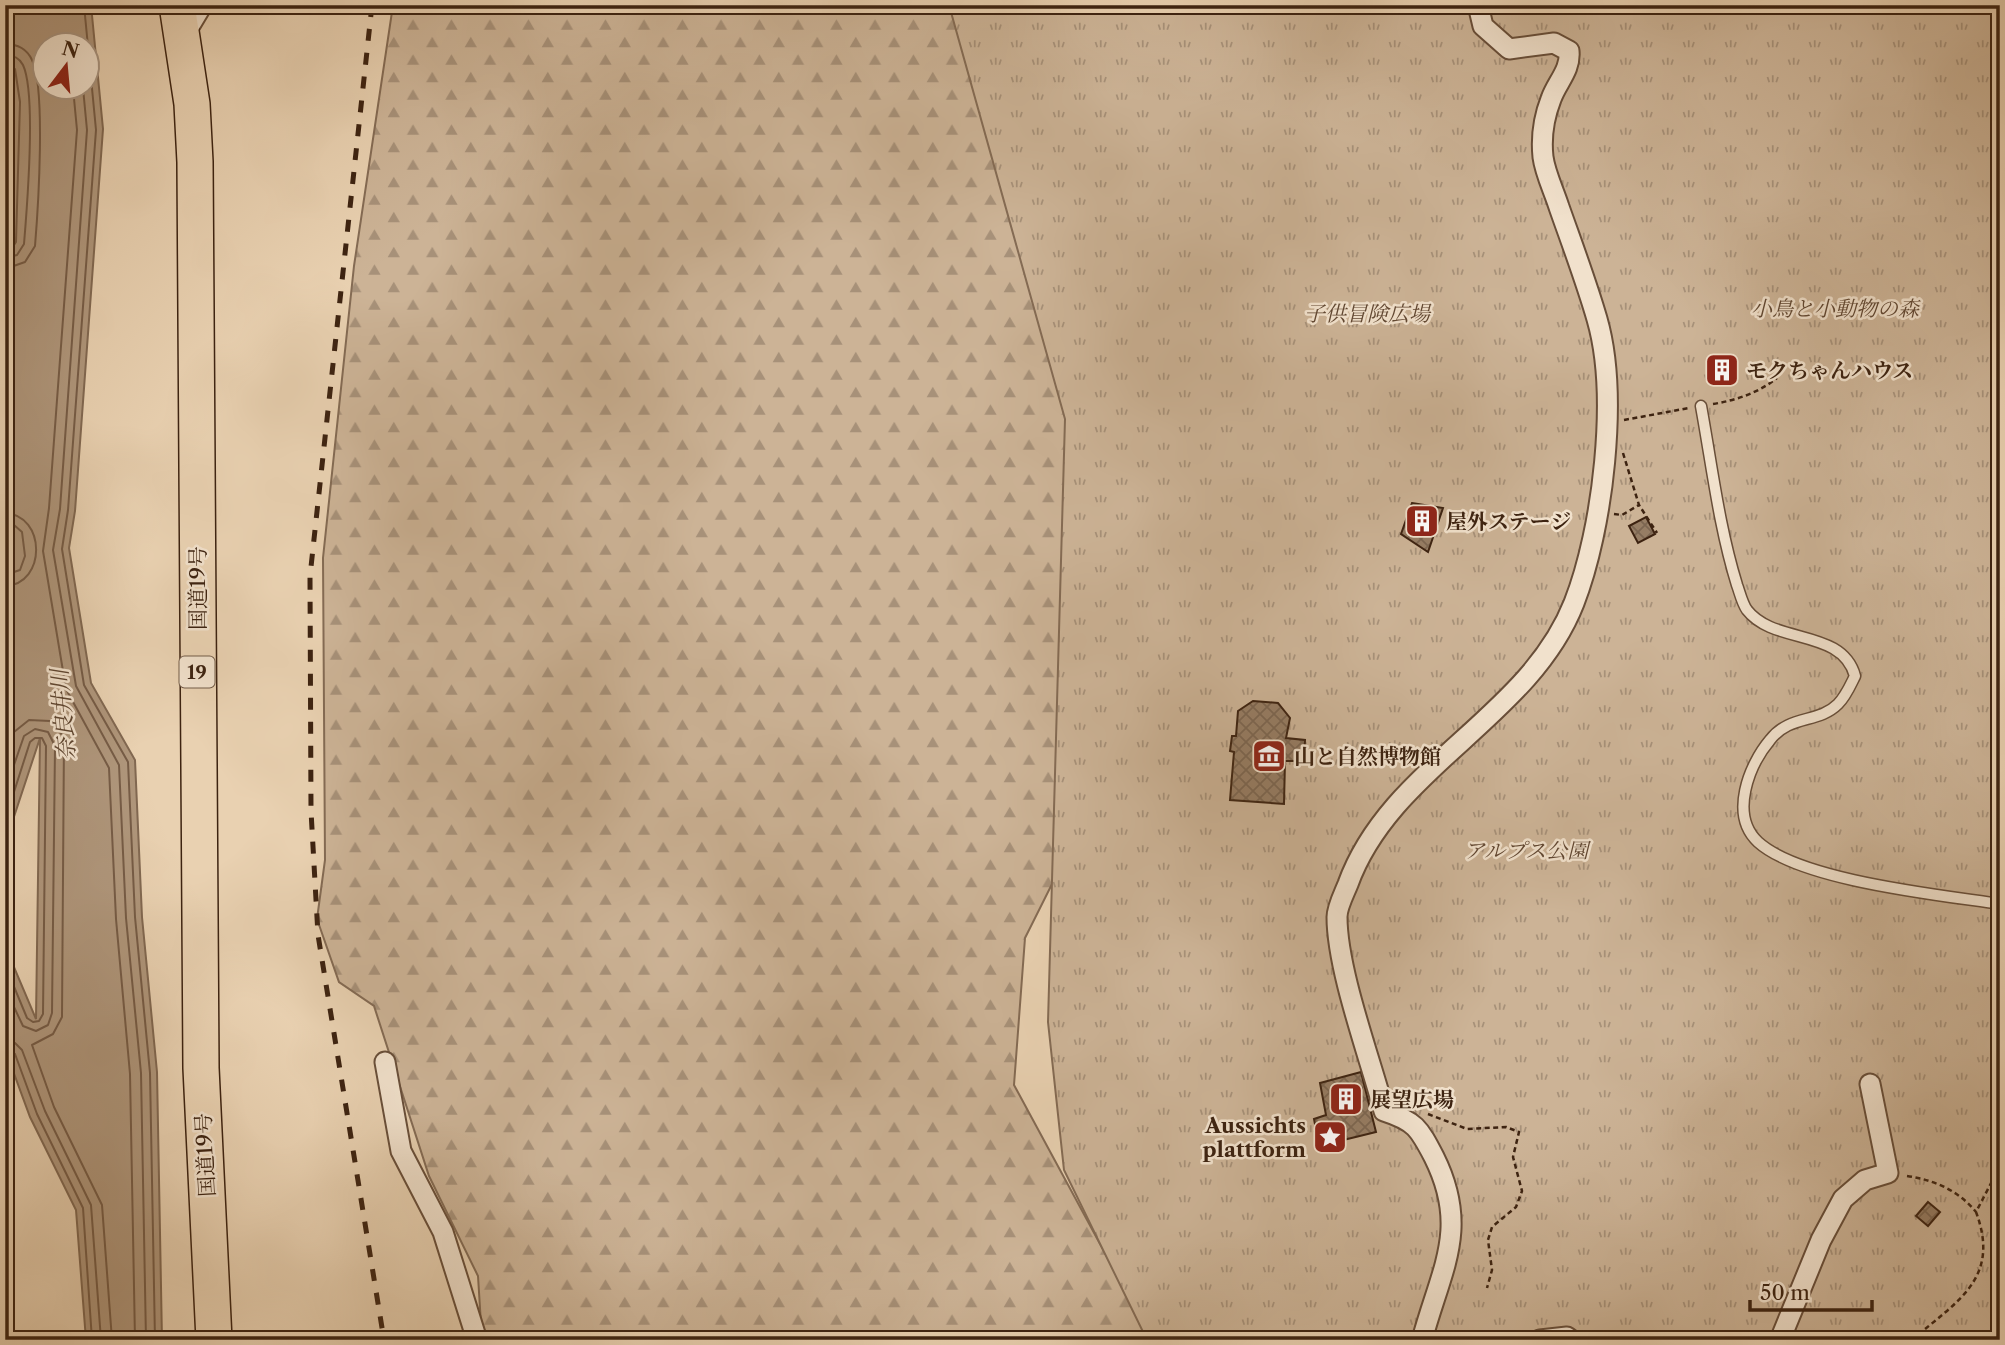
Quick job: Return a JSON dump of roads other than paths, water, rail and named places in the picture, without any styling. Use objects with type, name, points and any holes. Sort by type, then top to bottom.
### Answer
[{"type":"highway","name":"国道19号","points":[[180,20],[192,104],[195,162],[201,1068],[214,1340]]},
{"type":"street","points":[[180,20],[202,5]]},
{"type":"street","points":[[1422,1340],[1445,1272],[1454,1221],[1447,1183],[1429,1146],[1410,1120],[1384,1111],[1344,967],[1337,915],[1356,861],[1395,807],[1429,770],[1507,698],[1559,635],[1574,603],[1590,552],[1606,422],[1605,358],[1598,322],[1543,159],[1543,128],[1551,97],[1570,62],[1569,51],[1554,43],[1509,49],[1483,26],[1478,5]]},
{"type":"street","points":[[385,1062],[401,1152],[443,1232],[477,1340]]},
{"type":"street","points":[[1780,1340],[1821,1240],[1843,1199],[1865,1180],[1888,1173],[1870,1084]]},
{"type":"street","points":[[1540,1340],[1567,1337],[1571,1340]]},
{"type":"lane","points":[[1701,406],[1729,558],[1745,608],[1759,622],[1835,648],[1851,662],[1855,676],[1838,705],[1822,715],[1784,725],[1770,740],[1751,769],[1744,820],[1757,841],[1779,855],[1833,875],[2000,904]]},
{"type":"water","name":"奈良井川","points":[[5,5],[91,5],[94,32],[32,32],[32,102],[100,102],[103,129],[75,511],[69,548],[91,683],[135,760],[142,917],[157,1072],[162,1340],[86,1340],[76,1210],[30,1117],[5,1049],[5,946],[36,1019],[40,738],[5,844],[5,574],[9,556],[5,347],[13,102],[5,49]]},
{"type":"railway","points":[[372,5],[310,576],[311,811],[318,935],[384,1340]]},
{"type":"place","name":"モクちゃんハウス","points":[[1722,370]]},
{"type":"place","name":"屋外ステージ","points":[[1422,521]]},
{"type":"place","name":"山と自然博物館","points":[[1269,756]]},
{"type":"place","name":"展望広場","points":[[1346,1099]]},
{"type":"place","name":"Aussichts plattform","points":[[1330,1137]]},
{"type":"park label","name":"小鳥と小動物の森","points":[[1835,308]]},
{"type":"park label","name":"子供冒険広場","points":[[1367,313]]},
{"type":"park label","name":"アルプス公園","points":[[1526,850]]}]
